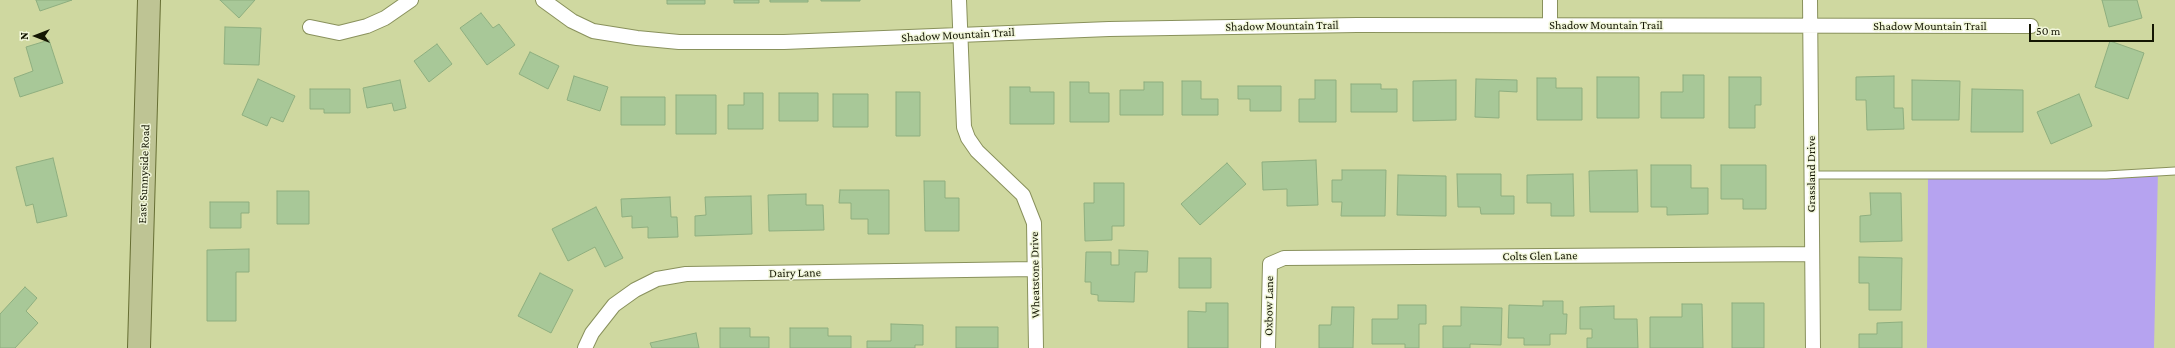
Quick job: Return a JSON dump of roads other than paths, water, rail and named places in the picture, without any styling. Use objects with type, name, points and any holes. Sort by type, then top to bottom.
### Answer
[{"type":"main road","name":"East Sunnyside Road","points":[[139,348],[148,0]]},
{"type":"street","points":[[310,27],[339,33],[367,26],[385,18],[411,0]]},
{"type":"street","name":"Shadow Mountain Trail","points":[[543,0],[572,21],[593,30],[637,38],[679,42],[784,42],[1125,29],[1364,25],[2031,26]]},
{"type":"street","name":"Wheatstone Drive","points":[[959,0],[959,36],[964,127],[968,138],[976,151],[1023,195],[1034,223],[1036,348]]},
{"type":"street","points":[[1550,0],[1550,25]]},
{"type":"street","name":"Grassland Drive","points":[[1810,0],[1813,348]]},
{"type":"street","name":"Colts Glen Lane","points":[[1270,264],[1284,258],[1811,254]]},
{"type":"street","name":"Oxbow Lane","points":[[1268,348],[1270,264]]},
{"type":"street","name":"Dairy Lane","points":[[585,348],[592,333],[614,305],[634,290],[657,279],[686,274],[1035,269]]},
{"type":"lane","points":[[1811,175],[2098,175],[2175,171]]}]
